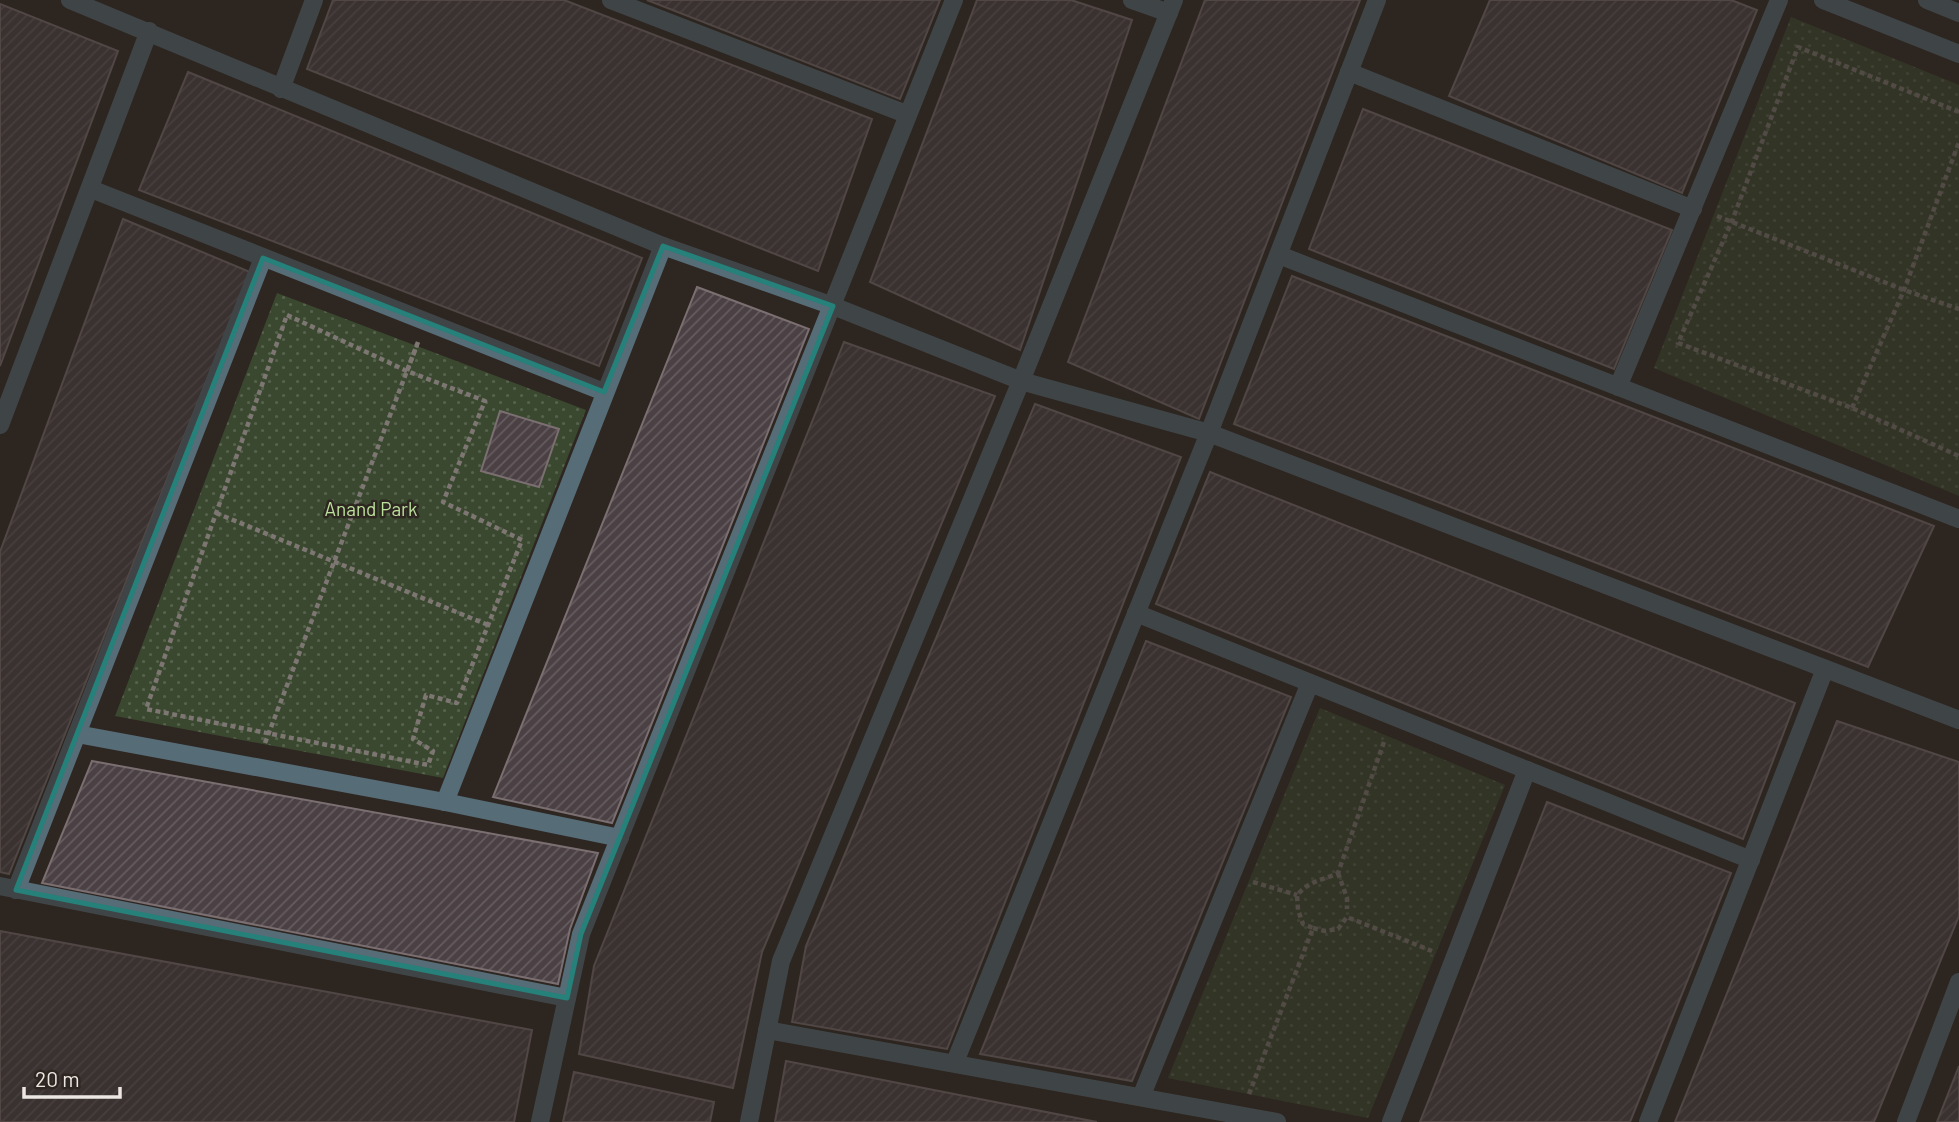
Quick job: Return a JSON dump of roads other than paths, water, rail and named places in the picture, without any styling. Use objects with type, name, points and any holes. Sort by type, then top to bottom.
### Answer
[{"type":"street","points":[[70,0],[663,246],[833,306],[1021,381],[1209,433],[1959,720]]},
{"type":"street","points":[[281,89],[314,0]]},
{"type":"street","points":[[611,0],[906,114]]},
{"type":"street","points":[[540,1122],[581,934],[833,306],[906,114],[954,0]]},
{"type":"street","points":[[749,1122],[781,961],[1021,381],[1172,7],[1132,0]]},
{"type":"street","points":[[955,1062],[1209,433],[1377,0]]},
{"type":"street","points":[[1618,387],[1779,0]]},
{"type":"street","points":[[1824,0],[1959,54]]},
{"type":"street","points":[[1927,0],[1959,13]]},
{"type":"street","points":[[0,425],[149,31]]},
{"type":"street","points":[[1349,72],[1693,209]]},
{"type":"street","points":[[91,190],[604,392]]},
{"type":"street","points":[[445,802],[663,246]]},
{"type":"street","points":[[1279,255],[1959,519]]},
{"type":"street","points":[[263,258],[78,734],[8,888],[567,998]]},
{"type":"street","points":[[1136,613],[1751,860]]},
{"type":"street","points":[[1648,1122],[1825,669]]},
{"type":"street","points":[[1141,1097],[1310,683]]},
{"type":"street","points":[[78,734],[445,802],[620,838]]},
{"type":"street","points":[[1391,1122],[1527,770]]},
{"type":"street","points":[[1906,1122],[1959,982]]},
{"type":"street","points":[[767,1030],[1277,1122]]},
{"type":"park label","name":"Anand Park","points":[[371,508]]}]
